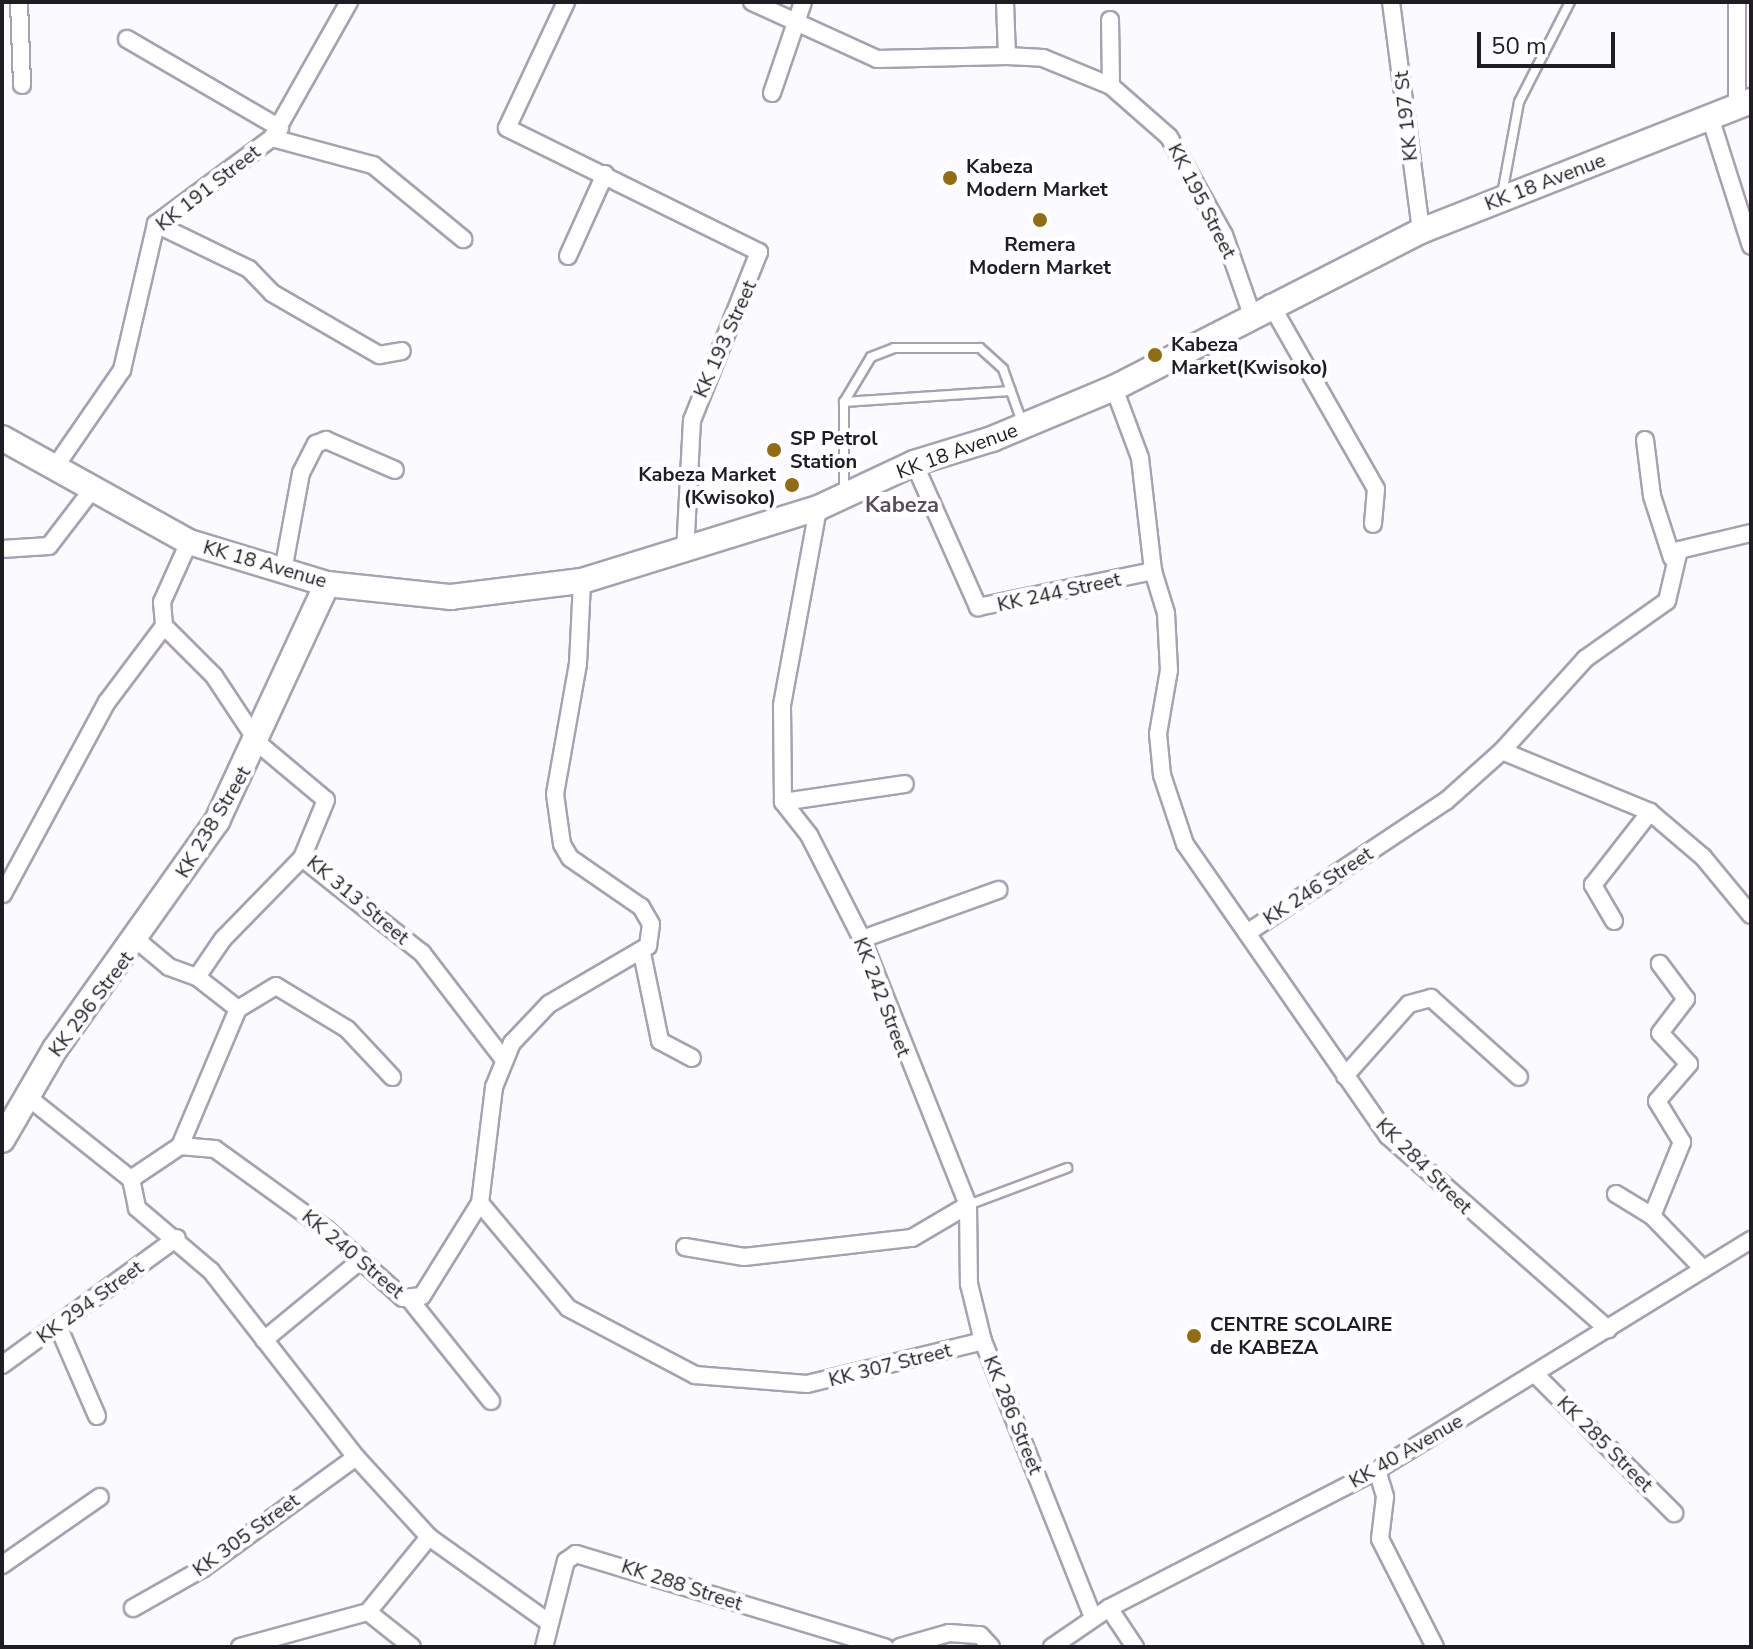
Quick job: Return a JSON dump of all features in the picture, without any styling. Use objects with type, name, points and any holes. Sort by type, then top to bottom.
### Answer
[{"type":"main road","name":"KK 18 Avenue","points":[[2,438],[53,470],[189,542],[327,584],[451,597],[582,581],[685,553],[818,508],[914,463],[1024,426],[1114,388],[1260,307],[1421,231],[1744,104]]},
{"type":"main road","points":[[259,744],[327,584]]},
{"type":"main road","name":"KK 238 Street","points":[[138,941],[259,744]]},
{"type":"main road","name":"KK 296 Street","points":[[2,1140],[55,1049],[138,941]]},
{"type":"street","points":[[19,2],[22,85]]},
{"type":"street","name":"KK 191 Street","points":[[53,470],[122,370],[156,224],[276,133],[349,2]]},
{"type":"street","name":"KK 193 Street","points":[[566,2],[506,123],[759,252],[692,420],[685,553]]},
{"type":"street","name":"KK 195 Street","points":[[752,2],[877,59],[1043,58],[1111,86],[1169,137],[1260,307],[1376,489],[1373,524]]},
{"type":"street","points":[[772,93],[803,2]]},
{"type":"street","points":[[1005,2],[1007,56]]},
{"type":"street","name":"KK 197 St","points":[[1391,2],[1421,231]]},
{"type":"street","points":[[1737,2],[1744,104]]},
{"type":"street","points":[[1110,20],[1111,86]]},
{"type":"street","points":[[127,39],[276,133],[373,165],[463,239]]},
{"type":"street","points":[[1710,117],[1751,246]]},
{"type":"street","points":[[568,256],[605,174]]},
{"type":"street","points":[[156,224],[249,269],[289,304],[379,355],[402,351]]},
{"type":"street","name":"KK 246 Street","points":[[1114,388],[1140,458],[1153,571],[1170,640],[1158,734],[1162,775],[1185,844],[1247,933],[1446,801],[1502,751],[1577,667],[1667,601],[1672,558]]},
{"type":"street","points":[[283,571],[301,473],[316,444],[326,440],[395,470]]},
{"type":"street","points":[[1645,440],[1652,496],[1672,558],[1751,533]]},
{"type":"street","name":"KK 244 Street","points":[[914,463],[978,607],[1153,571]]},
{"type":"street","points":[[2,549],[49,546],[92,490]]},
{"type":"street","points":[[818,508],[782,705],[783,802],[905,784]]},
{"type":"street","points":[[3,894],[107,702],[164,626],[162,602],[189,542]]},
{"type":"street","points":[[582,581],[578,664],[555,794],[562,844],[570,858],[641,907],[651,924],[642,953],[660,1041],[692,1058]]},
{"type":"street","name":"KK 238 Street","points":[[164,626],[214,676],[259,744]]},
{"type":"street","name":"KK 313 Street","points":[[259,744],[326,800],[302,858],[422,953],[504,1060]]},
{"type":"street","points":[[1502,751],[1650,812],[1703,857],[1751,915]]},
{"type":"street","name":"KK 242 Street","points":[[783,802],[809,835],[862,939],[968,1205]]},
{"type":"street","points":[[1614,921],[1593,885],[1650,812]]},
{"type":"street","points":[[197,977],[223,939],[302,858]]},
{"type":"street","points":[[862,939],[998,890]]},
{"type":"street","name":"KK 284 Street","points":[[1247,933],[1345,1076],[1419,1166],[1608,1329]]},
{"type":"street","name":"KK 296 Street","points":[[138,941],[169,967],[197,977],[238,1009]]},
{"type":"street","name":"KK 240 Street","points":[[180,1146],[215,1149],[411,1301],[422,1296],[480,1203],[489,1111],[504,1060],[549,1004],[642,953]]},
{"type":"street","points":[[1652,1216],[1682,1142],[1657,1101],[1689,1064],[1660,1033],[1686,999],[1660,964]]},
{"type":"street","points":[[131,1179],[180,1146],[238,1009],[276,986],[292,989],[347,1029],[392,1077]]},
{"type":"street","points":[[1345,1076],[1409,1004],[1431,998],[1519,1077]]},
{"type":"street","points":[[29,1098],[131,1179],[137,1208],[177,1238],[264,1340],[356,1457],[429,1537],[548,1622]]},
{"type":"street","points":[[1616,1194],[1652,1216],[1703,1269]]},
{"type":"street","name":"KK 307 Street","points":[[480,1203],[568,1308],[695,1375],[807,1384],[983,1341]]},
{"type":"street","points":[[685,1247],[744,1257],[912,1238],[968,1205]]},
{"type":"street","name":"KK 286 Street","points":[[968,1205],[969,1284],[983,1341],[1093,1617]]},
{"type":"street","name":"KK 294 Street","points":[[2,1365],[177,1238]]},
{"type":"street","name":"KK 40 Avenue","points":[[1052,1647],[1109,1608],[1377,1470],[1537,1376],[1751,1240]]},
{"type":"street","points":[[264,1340],[360,1261]]},
{"type":"street","points":[[411,1301],[491,1401]]},
{"type":"street","points":[[58,1326],[97,1416]]},
{"type":"street","name":"KK 285 Street","points":[[1537,1376],[1674,1513]]},
{"type":"street","name":"KK 305 Street","points":[[133,1608],[202,1569],[356,1457]]},
{"type":"street","points":[[1377,1470],[1385,1497],[1380,1539],[1435,1647]]},
{"type":"street","points":[[2,1565],[100,1497]]},
{"type":"street","points":[[240,1647],[368,1612],[429,1537]]},
{"type":"street","name":"KK 288 Street","points":[[544,1647],[566,1561],[590,1554],[885,1647]]},
{"type":"street","points":[[1109,1608],[1135,1647]]},
{"type":"street","points":[[368,1612],[412,1647]]},
{"type":"street","points":[[900,1647],[949,1633],[980,1635],[991,1647]]},
{"type":"lane","points":[[1502,199],[1519,102],[1570,2]]},
{"type":"lane","points":[[844,498],[844,402],[871,357],[894,348],[980,348],[994,356],[1024,426]]},
{"type":"lane","points":[[844,402],[1011,391]]},
{"type":"lane","points":[[968,1205],[1067,1168]]},
{"type":"place","name":"Kabeza Modern Market","points":[[950,178]]},
{"type":"place","name":"Remera Modern Market","points":[[1040,220]]},
{"type":"place","name":"Kabeza Market(Kwisoko)","points":[[1155,355]]},
{"type":"place","name":"SP Petrol Station","points":[[774,450]]},
{"type":"place","name":"Kabeza Market (Kwisoko)","points":[[792,485]]},
{"type":"place","name":"CENTRE SCOLAIRE de KABEZA","points":[[1194,1336]]},
{"type":"district","name":"Kabeza","points":[[902,506]]}]
